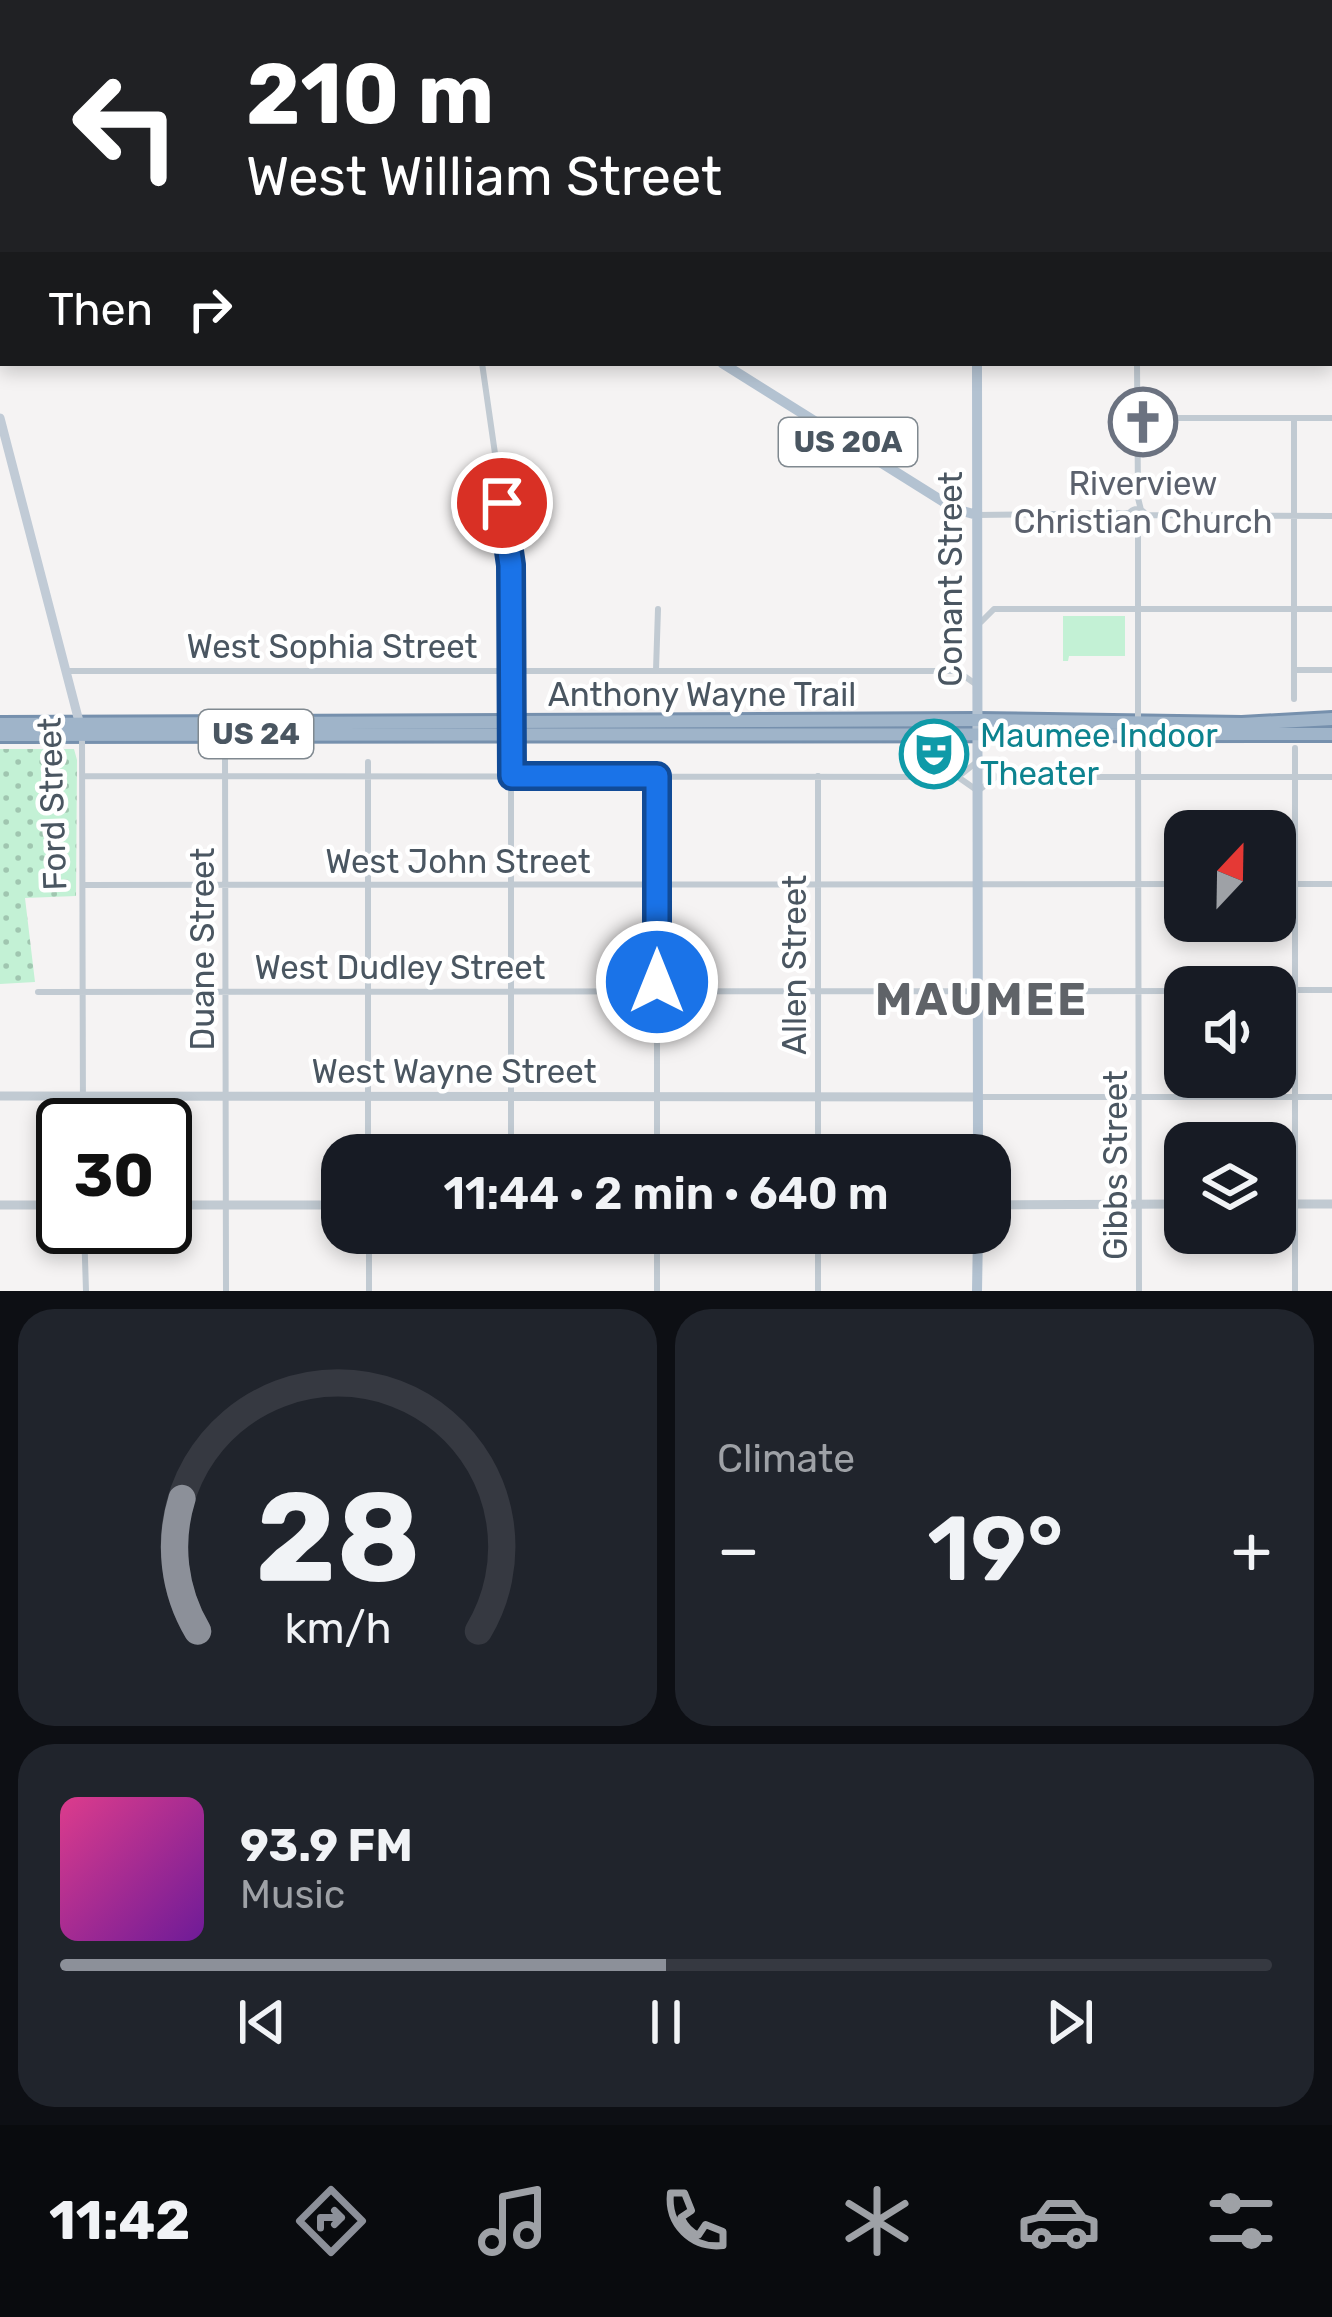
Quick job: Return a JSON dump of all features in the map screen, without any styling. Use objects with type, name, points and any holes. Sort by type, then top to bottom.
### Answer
[{"type":"highway","name":"Anthony Wayne Trail","points":[[1138,729],[1332,719]]},
{"type":"highway","name":"Anthony Wayne Trail","points":[[0,724],[81,728],[978,727],[1332,734]]},
{"type":"highway","name":"Anthony Wayne Trail","points":[[0,735],[81,728]]},
{"type":"main road","name":"US 20A","points":[[727,366],[955,509],[977,514]]},
{"type":"main road","name":"Conant Street","points":[[977,366],[978,1134]]},
{"type":"main road","name":"Ford Street","points":[[0,418],[81,728]]},
{"type":"main road","points":[[977,1291],[978,1254]]},
{"type":"street","points":[[482,366],[511,565],[512,1134]]},
{"type":"street","name":"Gibbs Street","points":[[1137,366],[1139,1291]]},
{"type":"street","points":[[1137,418],[1332,418]]},
{"type":"street","points":[[1294,418],[1294,698]]},
{"type":"street","points":[[977,514],[1332,516]]},
{"type":"street","points":[[977,589],[994,609]]},
{"type":"street","points":[[656,670],[658,609]]},
{"type":"street","points":[[977,628],[994,609],[1332,609]]},
{"type":"street","points":[[978,654],[957,671],[978,687]]},
{"type":"street","points":[[1294,670],[1332,670]]},
{"type":"street","name":"West Sophia Street","points":[[68,671],[957,671]]},
{"type":"street","name":"Ford Street","points":[[81,728],[83,1098]]},
{"type":"street","points":[[1294,810],[1295,748]]},
{"type":"street","name":"Duane Street","points":[[225,751],[226,1291]]},
{"type":"street","points":[[958,778],[978,761],[996,777]]},
{"type":"street","points":[[368,762],[368,1134]]},
{"type":"street","points":[[657,765],[657,1134]]},
{"type":"street","points":[[83,776],[958,778],[978,791],[996,777],[1332,777]]},
{"type":"street","name":"Allen Street","points":[[818,776],[818,1134]]},
{"type":"street","name":"West John Street","points":[[83,885],[1164,884]]},
{"type":"street","points":[[1296,884],[1332,884]]},
{"type":"street","points":[[1296,990],[1332,990]]},
{"type":"street","name":"West Dudley Street","points":[[38,992],[1164,991]]},
{"type":"street","name":"West Wayne Street","points":[[0,1096],[83,1098]]},
{"type":"street","points":[[979,1097],[1164,1097]]},
{"type":"street","name":"West Wayne Street","points":[[192,1098],[979,1097]]},
{"type":"street","points":[[1296,1097],[1332,1097]]},
{"type":"street","points":[[1011,1205],[1164,1204]]},
{"type":"street","points":[[1296,1204],[1332,1204]]},
{"type":"street","points":[[0,1205],[36,1205]]},
{"type":"street","points":[[192,1205],[321,1205]]},
{"type":"street","points":[[85,1254],[86,1291]]},
{"type":"street","points":[[369,1254],[369,1291]]},
{"type":"street","points":[[657,1254],[658,1291]]},
{"type":"street","points":[[818,1254],[818,1291]]},
{"type":"street","points":[[1295,1254],[1295,1291]]},
{"type":"green space","points":[[1063,616],[1125,616],[1125,656],[1069,656],[1063,661]]},
{"type":"green space","points":[[0,749],[74,749],[77,760],[76,896],[25,898],[35,982],[0,984]]},
{"type":"place","name":"Riverview Christian Church","points":[[1143,422]]},
{"type":"place","name":"Maumee Indoor Theater","points":[[934,754]]},
{"type":"district","name":"MAUMEE","points":[[982,999]]},
{"type":"route","points":[[502,503],[511,565],[512,776],[657,776],[657,982]]}]
